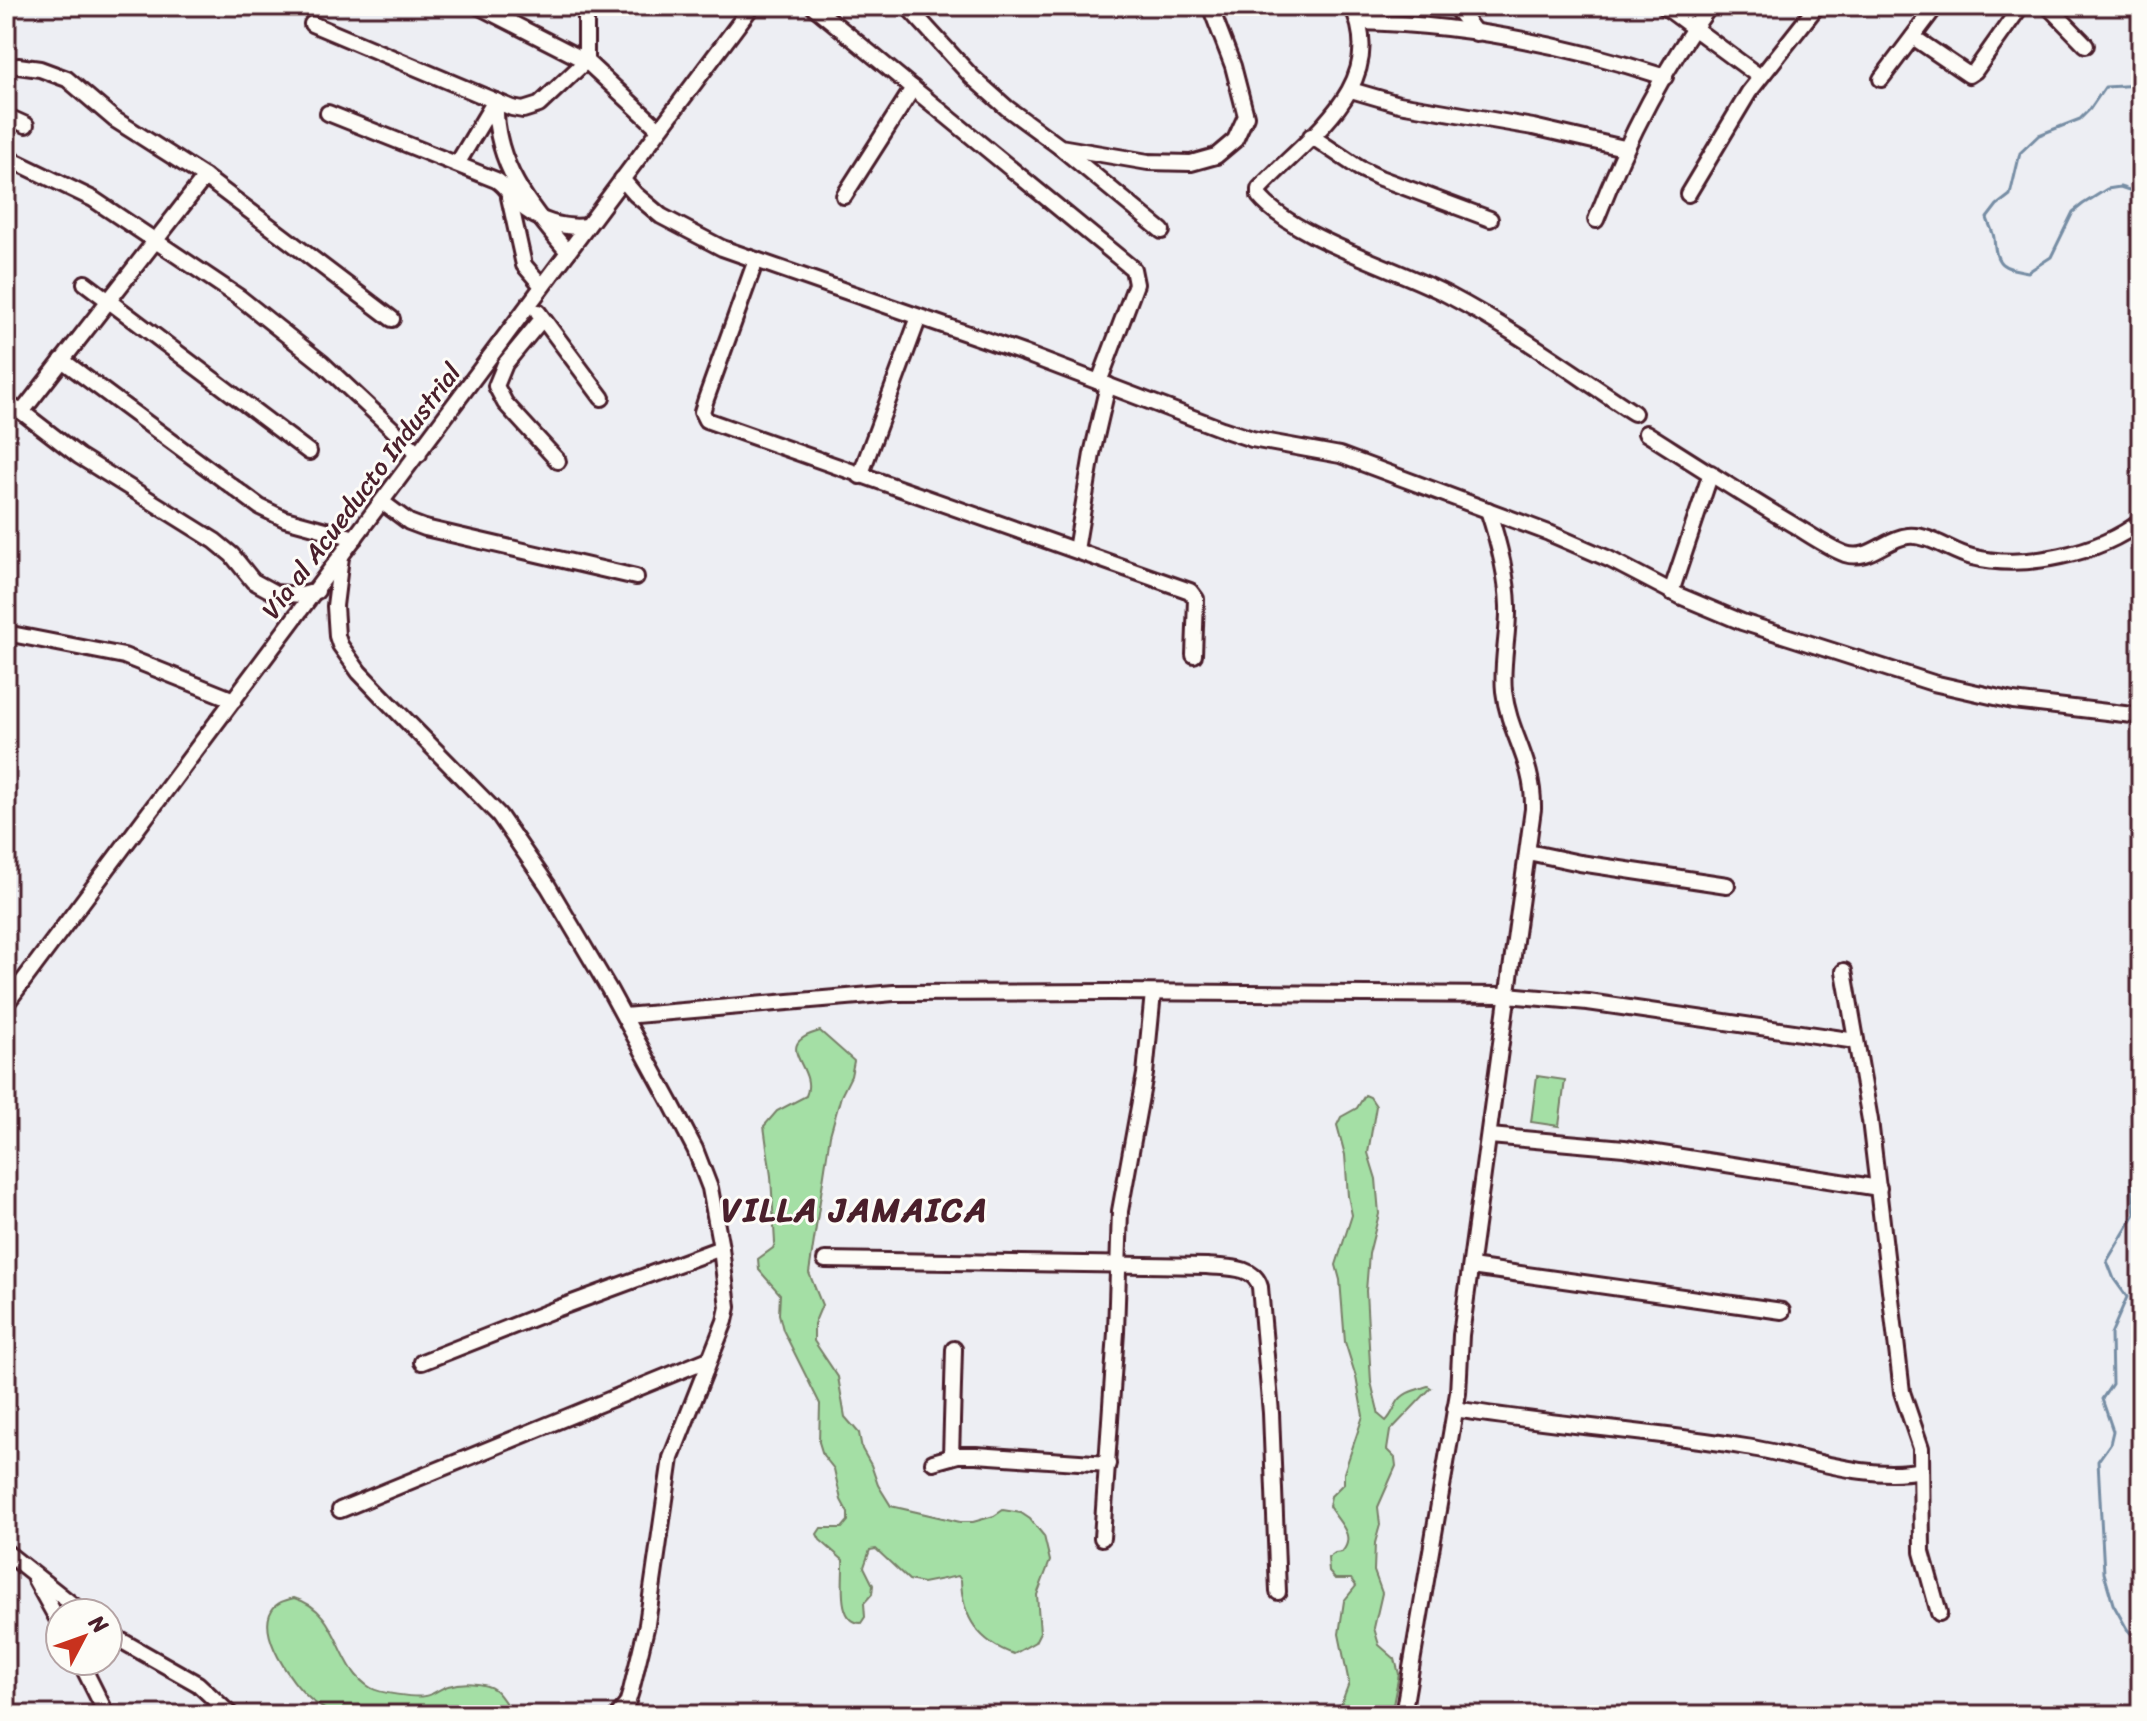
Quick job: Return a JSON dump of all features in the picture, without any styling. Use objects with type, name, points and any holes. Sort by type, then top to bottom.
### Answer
[{"type":"street","points":[[478,6],[586,61],[659,129]]},
{"type":"street","points":[[312,24],[512,108],[531,109],[586,61],[586,6]]},
{"type":"street","name":"Vía al Acueducto Industrial","points":[[6,1004],[752,6]]},
{"type":"street","points":[[813,6],[1133,269],[1136,284],[1103,384],[1076,550]]},
{"type":"street","points":[[907,6],[972,77],[1007,108],[1162,231]]},
{"type":"street","points":[[1060,147],[1148,162],[1191,163],[1216,156],[1235,140],[1246,116],[1233,66],[1210,6]]},
{"type":"street","points":[[1352,6],[1359,22],[1363,49],[1351,90],[1259,189],[1259,196],[1270,208],[1325,240],[1486,315],[1634,413]]},
{"type":"street","points":[[1454,6],[1476,33]]},
{"type":"street","points":[[1664,6],[1760,77]]},
{"type":"street","points":[[1596,220],[1624,148],[1693,28],[1710,6]]},
{"type":"street","points":[[1688,194],[1760,77],[1817,6]]},
{"type":"street","points":[[1881,79],[1936,6]]},
{"type":"street","points":[[1913,37],[1969,75],[2021,6]]},
{"type":"street","points":[[2048,6],[2086,45]]},
{"type":"street","points":[[1359,22],[1476,33],[1589,54],[1665,77]]},
{"type":"street","points":[[18,66],[40,69],[67,79],[114,119],[205,177],[392,319]]},
{"type":"street","points":[[844,196],[913,88]]},
{"type":"street","points":[[1351,90],[1399,104],[1533,127],[1624,148]]},
{"type":"street","points":[[457,164],[496,101]]},
{"type":"street","points":[[496,101],[496,132],[506,166],[506,187],[524,265],[542,286]]},
{"type":"street","points":[[328,113],[496,180],[506,187],[520,206],[540,217],[563,226],[587,226]]},
{"type":"street","points":[[6,116],[26,125]]},
{"type":"street","points":[[1311,136],[1369,173],[1490,219]]},
{"type":"street","points":[[6,157],[93,199],[239,297],[303,347],[419,454]]},
{"type":"street","points":[[506,166],[568,252]]},
{"type":"street","points":[[22,412],[205,177]]},
{"type":"street","points":[[622,179],[661,216],[703,239],[756,260],[1252,439],[1340,455],[1609,559],[1671,592],[1742,622],[1959,691],[2013,701],[2141,716]]},
{"type":"street","points":[[756,260],[702,416],[712,423],[1190,591],[1196,599],[1194,655]]},
{"type":"street","points":[[85,283],[309,452]]},
{"type":"street","points":[[530,303],[602,398]]},
{"type":"street","points":[[860,476],[919,317]]},
{"type":"street","points":[[542,319],[505,364],[496,386],[505,403],[558,461]]},
{"type":"street","points":[[62,360],[260,507],[294,522],[355,538]]},
{"type":"street","points":[[6,404],[22,412],[79,456],[215,541],[232,555],[253,581],[275,593],[302,595],[317,591]]},
{"type":"street","points":[[1646,433],[1777,515],[1850,555],[1872,552],[1911,536],[1925,538],[1973,557],[2024,560],[2097,546],[2141,521]]},
{"type":"street","points":[[1671,592],[1711,473]]},
{"type":"street","points":[[382,502],[409,522],[425,528],[636,577]]},
{"type":"street","points":[[1403,1715],[1455,1409],[1471,1267],[1528,852],[1533,790],[1529,765],[1509,715],[1504,690],[1507,591],[1488,510]]},
{"type":"street","points":[[341,557],[335,620],[340,645],[381,695],[499,815],[548,886],[672,1105],[703,1169],[713,1202],[728,1307],[671,1458],[647,1624],[627,1704],[618,1715]]},
{"type":"street","points":[[6,633],[124,656],[234,700]]},
{"type":"street","points":[[1528,852],[1727,885]]},
{"type":"street","points":[[1844,971],[1879,1188],[1901,1383],[1904,1401],[1919,1437],[1922,1552],[1939,1613]]},
{"type":"street","points":[[624,1016],[894,993],[1507,995],[1614,1005],[1856,1041]]},
{"type":"street","points":[[1102,1538],[1123,1186],[1145,1074],[1153,993]]},
{"type":"street","points":[[1490,1136],[1624,1148],[1879,1188]]},
{"type":"street","points":[[422,1362],[721,1248]]},
{"type":"street","points":[[825,1260],[1234,1268],[1251,1273],[1259,1281],[1271,1413],[1278,1592]]},
{"type":"street","points":[[1471,1267],[1782,1311]]},
{"type":"street","points":[[951,1457],[954,1349]]},
{"type":"street","points":[[340,1510],[709,1359]]},
{"type":"street","points":[[1455,1409],[1749,1447],[1835,1466],[1901,1472],[1921,1470]]},
{"type":"street","points":[[933,1462],[976,1455],[1108,1464]]},
{"type":"street","points":[[6,1552],[62,1597]]},
{"type":"street","points":[[30,1572],[44,1597]]},
{"type":"street","points":[[124,1642],[198,1684],[231,1715]]},
{"type":"street","points":[[88,1677],[107,1715]]},
{"type":"green space","points":[[820,1031],[854,1061],[830,1135],[809,1273],[822,1305],[814,1324],[814,1341],[838,1377],[845,1417],[859,1433],[862,1449],[891,1506],[960,1522],[973,1522],[1003,1510],[1021,1513],[1044,1536],[1050,1561],[1037,1595],[1040,1632],[1035,1642],[1014,1654],[991,1643],[974,1626],[958,1576],[923,1583],[909,1580],[876,1549],[870,1550],[864,1567],[873,1585],[872,1594],[864,1603],[865,1617],[861,1623],[853,1621],[843,1598],[843,1560],[817,1534],[821,1528],[842,1528],[848,1521],[848,1513],[841,1500],[834,1469],[823,1455],[819,1442],[820,1404],[783,1330],[779,1314],[780,1294],[759,1270],[758,1259],[775,1243],[764,1126],[777,1111],[806,1096],[808,1085],[796,1050],[805,1037]]},
{"type":"green space","points":[[1537,1076],[1565,1080],[1559,1126],[1531,1122]]},
{"type":"green space","points":[[1365,1095],[1376,1106],[1368,1153],[1376,1179],[1379,1214],[1369,1254],[1366,1291],[1371,1382],[1379,1415],[1386,1421],[1403,1396],[1428,1386],[1431,1388],[1390,1431],[1387,1450],[1395,1458],[1396,1466],[1378,1507],[1380,1525],[1375,1543],[1374,1571],[1382,1593],[1374,1628],[1379,1645],[1395,1659],[1399,1674],[1391,1715],[1320,1715],[1341,1704],[1349,1683],[1339,1634],[1344,1601],[1356,1586],[1351,1579],[1335,1579],[1329,1572],[1328,1558],[1342,1552],[1347,1534],[1329,1506],[1331,1496],[1344,1483],[1344,1473],[1363,1416],[1356,1377],[1345,1342],[1336,1265],[1352,1215],[1345,1155],[1337,1125],[1341,1117],[1357,1108]]},
{"type":"green space","points":[[294,1598],[310,1605],[321,1615],[350,1667],[371,1688],[420,1696],[453,1685],[479,1684],[495,1690],[514,1715],[335,1715],[302,1691],[285,1669],[272,1644],[269,1620],[272,1610],[279,1603]]},
{"type":"waterway","points":[[2141,85],[2105,87],[2080,119],[2039,135],[2020,153],[2010,195],[1987,218],[1996,254],[2002,264],[2028,272],[2051,257],[2073,212],[2083,204],[2107,189],[2120,187],[2141,194]]},
{"type":"waterway","points":[[2141,216],[2136,243],[2141,276]]},
{"type":"waterway","points":[[2141,1171],[2131,1179],[2135,1214],[2107,1261],[2114,1279],[2127,1297],[2111,1334],[2112,1384],[2102,1399],[2113,1431],[2110,1444],[2098,1461],[2104,1573],[2113,1604],[2127,1629],[2141,1645]]},
{"type":"district","name":"VILLA JAMAICA","points":[[855,1210]]}]
